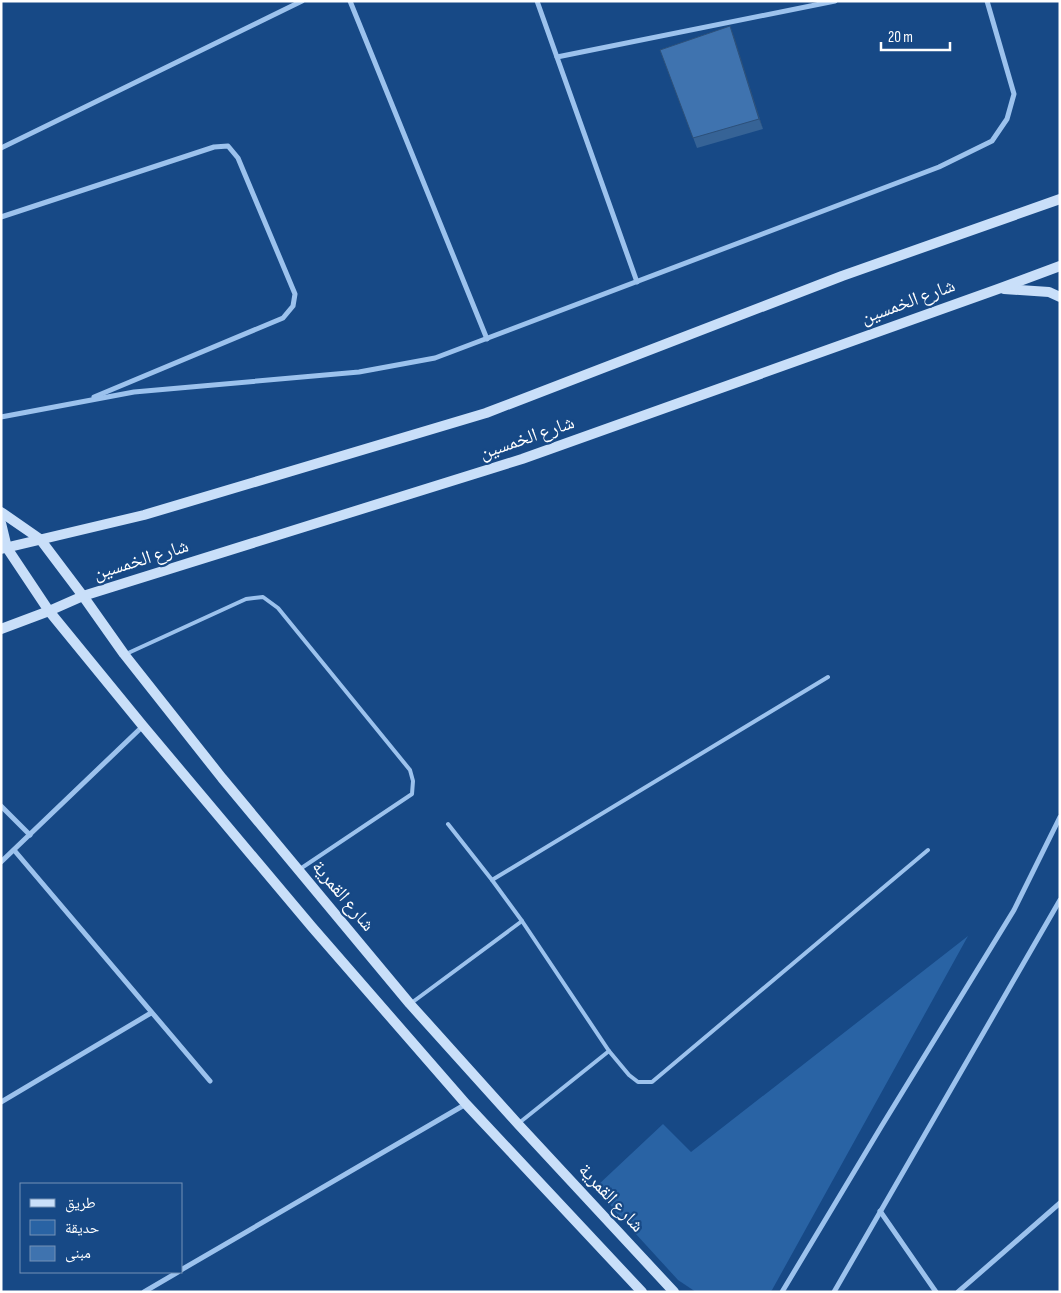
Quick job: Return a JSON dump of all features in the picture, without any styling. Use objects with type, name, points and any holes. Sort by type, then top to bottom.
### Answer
[{"type":"street","points":[[1,148],[302,1]]},
{"type":"street","points":[[350,1],[487,339]]},
{"type":"street","points":[[537,1],[637,282]]},
{"type":"street","points":[[557,56],[835,1]]},
{"type":"street","points":[[1,416],[134,392],[359,372],[435,358],[939,167],[992,141],[1007,119],[1014,94],[987,1]]},
{"type":"street","points":[[1,217],[214,147],[228,146],[238,158],[295,294],[293,306],[283,318],[85,401]]},
{"type":"street","name":"شارع الخمسين","points":[[4,548],[144,514],[486,413],[842,276],[1060,199]]},
{"type":"street","name":"شارع الخمسين","points":[[1,629],[83,596],[522,459],[1060,266]]},
{"type":"street","points":[[998,289],[1049,292],[1060,297]]},
{"type":"street","name":"شارع القمرية","points":[[1,512],[40,539],[124,654],[222,778],[410,1004],[674,1292]]},
{"type":"street","points":[[1,523],[4,548],[49,611],[143,726],[312,927],[466,1104],[642,1292]]},
{"type":"street","points":[[1,862],[143,726]]},
{"type":"street","points":[[1,806],[30,835]]},
{"type":"street","points":[[782,1292],[1014,910],[1060,817]]},
{"type":"street","points":[[14,850],[210,1081]]},
{"type":"street","points":[[834,1292],[1060,900]]},
{"type":"street","points":[[1,1102],[151,1013]]},
{"type":"street","points":[[182,1270],[466,1104]]},
{"type":"street","points":[[958,1292],[1060,1203]]},
{"type":"street","points":[[880,1211],[936,1292]]},
{"type":"street","points":[[144,1292],[177,1273]]},
{"type":"lane","points":[[124,654],[246,599],[263,598],[278,608],[410,770],[413,781],[412,794],[299,870]]},
{"type":"lane","points":[[492,880],[828,677]]},
{"type":"lane","points":[[448,824],[522,921],[609,1051],[628,1075],[638,1082],[652,1082],[928,850]]},
{"type":"lane","points":[[410,1004],[522,921]]},
{"type":"lane","points":[[518,1124],[609,1051]]},
{"type":"green space","points":[[968,936],[772,1290],[770,1292],[696,1292],[678,1280],[613,1209],[598,1185],[663,1124],[691,1152]]},
{"type":"building","points":[[730,26],[759,119],[693,138],[660,50]]}]
